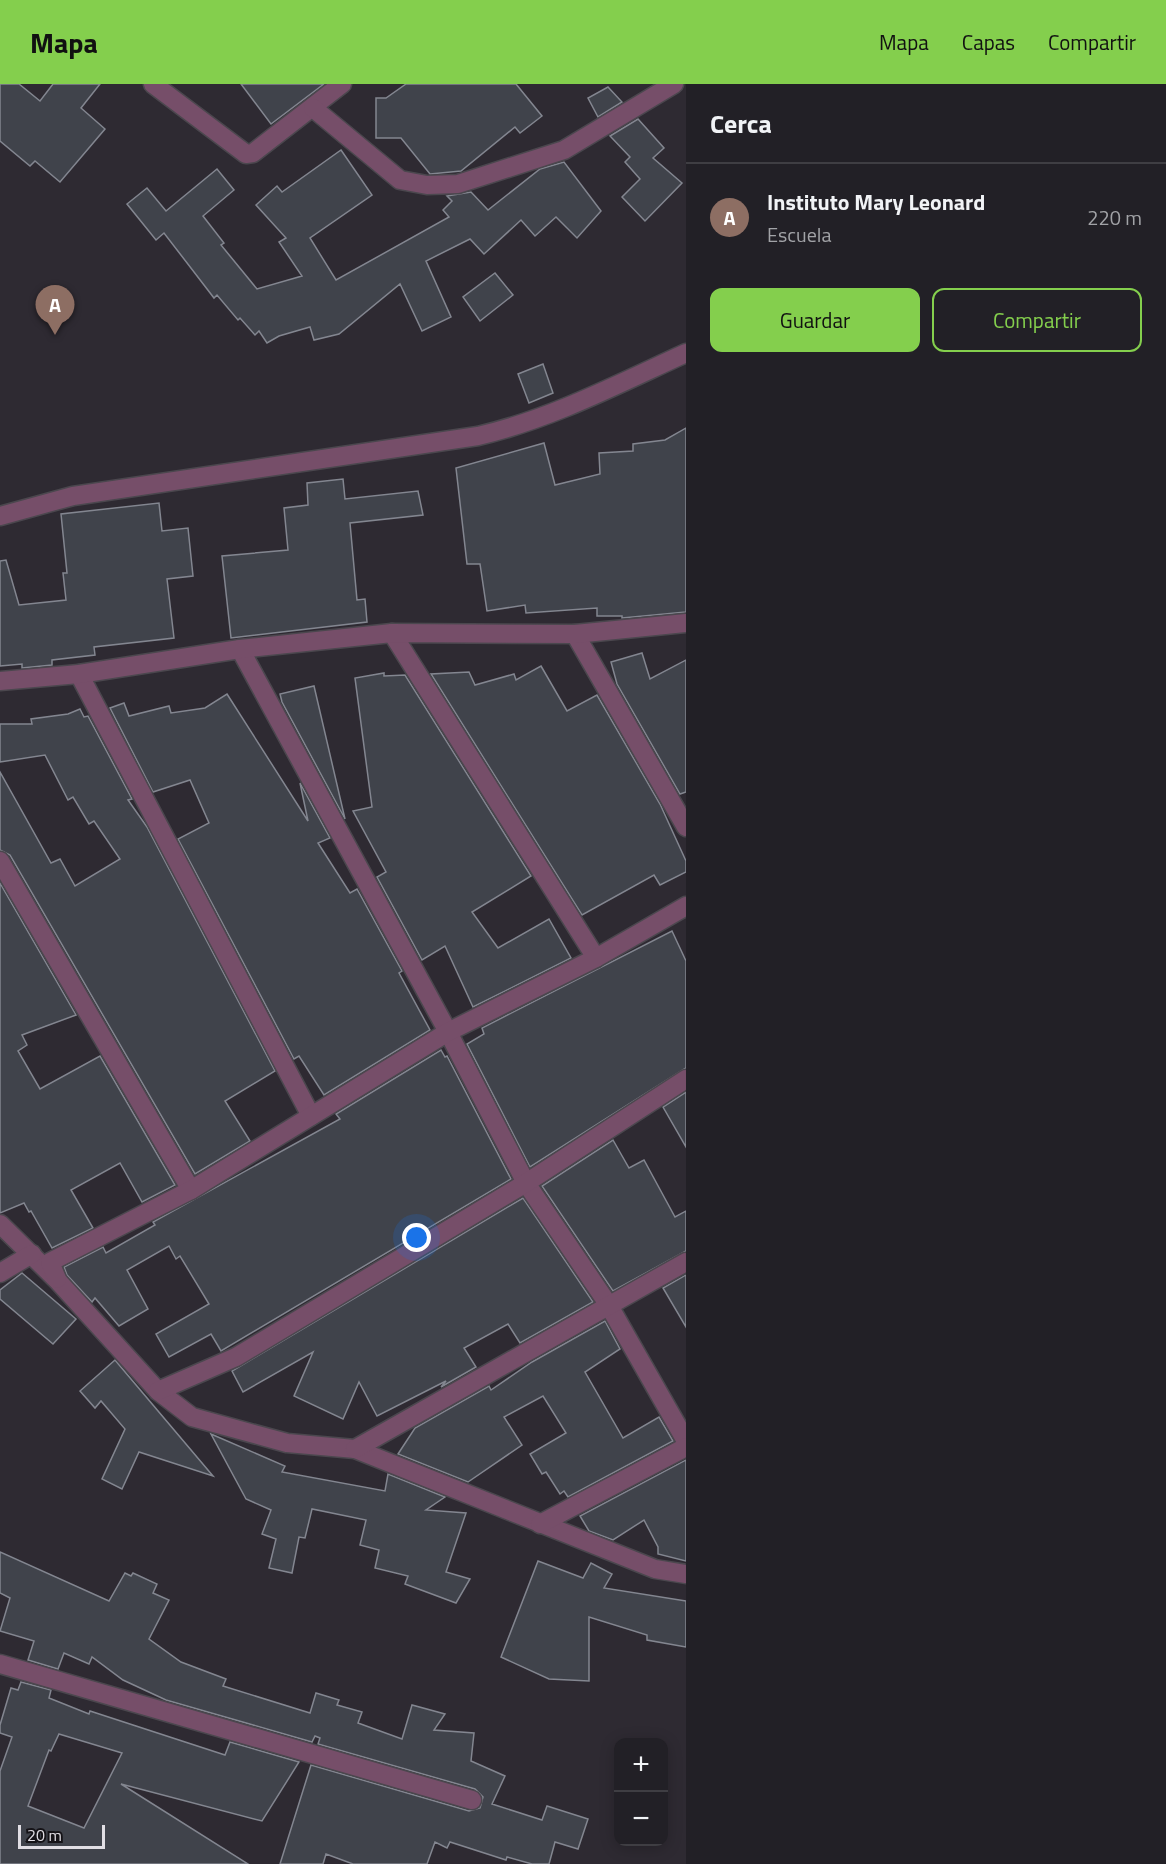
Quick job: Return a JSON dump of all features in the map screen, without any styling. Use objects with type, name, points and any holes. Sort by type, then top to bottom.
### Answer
[{"type":"street","points":[[153,84],[246,153],[253,153],[342,84]]},
{"type":"street","points":[[313,108],[400,180],[444,186],[458,184],[564,150],[674,84]]},
{"type":"street","points":[[0,516],[74,496],[478,436],[512,428],[538,420],[686,353]]},
{"type":"street","points":[[0,681],[79,674],[240,649],[392,633],[575,634],[686,622]]},
{"type":"street","points":[[392,633],[596,958]]},
{"type":"street","points":[[575,634],[686,827]]},
{"type":"street","points":[[240,649],[448,1032],[526,1183],[608,1304],[686,1441]]},
{"type":"street","points":[[79,674],[311,1116]]},
{"type":"street","points":[[0,861],[191,1190]]},
{"type":"street","points":[[57,1280],[50,1262],[191,1190],[448,1032],[596,958],[686,906]]},
{"type":"street","points":[[158,1391],[236,1357],[526,1183],[686,1079]]},
{"type":"street","points":[[0,1224],[57,1280],[158,1391],[192,1418],[287,1443],[356,1449],[655,1569],[686,1574]]},
{"type":"street","points":[[0,1273],[32,1254]]},
{"type":"street","points":[[356,1449],[608,1304],[686,1262]]},
{"type":"street","points":[[540,1524],[686,1447]]},
{"type":"street","points":[[0,1664],[472,1800]]},
{"type":"building","points":[[0,84],[19,84],[40,101],[53,84],[100,84],[81,108],[105,129],[60,182],[35,161],[30,166],[0,141]]},
{"type":"building","points":[[241,84],[324,84],[271,124]]},
{"type":"building","points":[[406,84],[516,84],[542,116],[520,133],[515,127],[461,171],[430,174],[401,138],[376,138],[376,98],[386,98]]},
{"type":"building","points":[[608,87],[622,102],[598,117],[588,98]]},
{"type":"building","points":[[638,119],[664,148],[653,158],[682,183],[645,221],[622,197],[640,179],[625,162],[630,157],[610,136]]},
{"type":"building","points":[[341,150],[372,195],[310,238],[336,280],[449,217],[443,210],[452,201],[447,196],[471,192],[488,210],[540,169],[564,162],[601,211],[577,238],[556,217],[535,236],[521,220],[484,254],[470,239],[426,261],[451,317],[422,331],[400,284],[339,334],[314,340],[310,327],[279,336],[267,343],[259,331],[255,335],[240,318],[238,320],[217,295],[214,298],[164,233],[156,240],[127,204],[147,188],[166,211],[217,169],[234,190],[203,216],[224,243],[221,245],[257,289],[302,276],[279,242],[286,238],[256,205],[277,186],[282,192]]},
{"type":"building","points":[[495,273],[513,295],[480,321],[463,297]]},
{"type":"building","points":[[543,364],[553,393],[529,403],[518,374]]},
{"type":"building","points":[[686,428],[686,612],[622,618],[622,616],[597,616],[597,608],[526,613],[525,605],[487,611],[480,564],[467,564],[456,468],[544,443],[555,485],[600,474],[599,453],[633,451],[633,444],[665,440]]},
{"type":"building","points":[[343,479],[345,499],[418,491],[423,515],[350,523],[357,600],[365,599],[367,622],[231,638],[222,556],[288,550],[284,508],[308,505],[307,483]]},
{"type":"building","points":[[159,503],[162,531],[188,528],[193,576],[167,579],[174,638],[94,647],[95,655],[52,660],[52,665],[22,668],[22,664],[0,666],[0,561],[6,560],[19,605],[66,600],[63,573],[67,573],[61,514]]},
{"type":"building","points":[[642,653],[650,679],[686,660],[686,792],[680,794],[617,684],[611,662]]},
{"type":"building","points":[[541,666],[567,711],[597,695],[660,804],[686,861],[686,872],[660,885],[654,875],[582,915],[431,674],[469,672],[475,685],[514,674],[516,680]]},
{"type":"building","points":[[384,673],[384,676],[405,675],[531,876],[472,912],[498,948],[549,919],[571,958],[473,1007],[445,946],[422,960],[377,877],[386,872],[353,811],[372,807],[355,678]]},
{"type":"building","points":[[314,686],[345,819],[282,702],[280,694]]},
{"type":"building","points":[[227,694],[308,821],[300,783],[330,838],[318,843],[350,893],[357,889],[402,971],[399,973],[430,1030],[324,1095],[299,1056],[294,1059],[178,839],[209,823],[190,780],[153,792],[110,708],[124,703],[129,716],[169,706],[171,713],[205,708]]},
{"type":"building","points":[[80,709],[84,717],[88,716],[132,799],[128,800],[147,827],[275,1071],[225,1101],[250,1141],[195,1174],[10,855],[0,850],[0,772],[51,863],[60,859],[75,886],[120,859],[94,821],[89,824],[73,797],[68,800],[45,755],[0,762],[0,724],[32,724],[31,719],[68,714]]},
{"type":"building","points":[[0,883],[76,1015],[22,1035],[27,1045],[18,1051],[40,1089],[100,1056],[175,1185],[142,1202],[120,1163],[71,1190],[93,1228],[52,1248],[24,1203],[0,1213]]},
{"type":"building","points":[[672,931],[686,961],[686,1068],[530,1167],[467,1044],[484,1034],[482,1028]]},
{"type":"building","points":[[441,1050],[445,1057],[447,1056],[511,1179],[221,1351],[211,1334],[169,1357],[156,1334],[209,1304],[180,1256],[176,1259],[169,1246],[127,1270],[148,1309],[119,1326],[95,1298],[92,1302],[67,1275],[64,1267],[103,1247],[106,1253],[155,1225],[153,1222],[340,1119],[336,1114]]},
{"type":"building","points":[[686,1092],[686,1147],[663,1107]]},
{"type":"building","points":[[613,1140],[629,1168],[644,1160],[675,1217],[686,1211],[686,1251],[613,1291],[542,1186]]},
{"type":"building","points":[[523,1198],[593,1302],[520,1343],[508,1324],[464,1348],[476,1367],[441,1387],[446,1381],[377,1416],[359,1382],[343,1419],[294,1396],[313,1352],[243,1392],[232,1371]]},
{"type":"building","points":[[22,1273],[76,1319],[53,1344],[0,1299],[0,1290]]},
{"type":"building","points":[[686,1275],[686,1327],[663,1288]]},
{"type":"building","points":[[605,1321],[620,1349],[585,1372],[623,1438],[659,1417],[673,1441],[568,1497],[564,1491],[560,1494],[546,1472],[542,1474],[530,1454],[566,1433],[543,1396],[504,1417],[522,1445],[468,1482],[398,1454],[415,1428],[489,1386],[491,1390],[532,1362]]},
{"type":"building","points":[[115,1360],[213,1476],[139,1452],[122,1489],[102,1479],[125,1429],[101,1401],[95,1408],[80,1391]]},
{"type":"building","points":[[211,1434],[285,1466],[282,1472],[385,1491],[388,1474],[445,1497],[426,1510],[466,1513],[446,1572],[470,1579],[456,1603],[405,1584],[408,1576],[375,1568],[379,1550],[360,1545],[366,1520],[312,1509],[305,1538],[299,1537],[292,1573],[269,1568],[276,1539],[262,1534],[271,1510],[246,1499]]},
{"type":"building","points":[[686,1460],[686,1561],[658,1554],[658,1547],[644,1520],[613,1540],[589,1531],[580,1516]]},
{"type":"building","points":[[0,1552],[109,1601],[125,1573],[131,1576],[133,1573],[157,1584],[153,1593],[169,1600],[149,1639],[181,1662],[226,1679],[223,1686],[310,1713],[316,1693],[339,1700],[337,1705],[362,1712],[358,1723],[402,1739],[412,1705],[445,1714],[434,1730],[474,1733],[471,1761],[505,1776],[492,1804],[542,1820],[547,1806],[588,1819],[578,1849],[555,1842],[549,1864],[532,1864],[507,1857],[506,1860],[450,1842],[447,1848],[435,1842],[427,1864],[353,1864],[326,1854],[323,1864],[280,1864],[311,1765],[469,1811],[480,1808],[483,1797],[475,1789],[318,1744],[320,1738],[315,1736],[312,1742],[166,1700],[123,1680],[92,1657],[89,1664],[64,1653],[58,1669],[28,1660],[34,1641],[0,1631],[10,1598],[0,1593]]},
{"type":"building","points":[[538,1561],[583,1578],[591,1563],[612,1574],[604,1588],[686,1601],[686,1647],[647,1640],[647,1635],[589,1617],[589,1681],[549,1679],[501,1657]]},
{"type":"building","points":[[21,1682],[51,1690],[49,1698],[89,1714],[90,1711],[225,1755],[230,1742],[299,1762],[262,1821],[121,1784],[248,1864],[0,1864],[0,1771],[12,1737],[0,1733],[0,1725],[11,1688],[18,1690]],"holes":[[[59,1734],[122,1753],[84,1828],[28,1806],[49,1750],[51,1751]]]},
{"type":"place","name":"Instituto Mary Leonard","points":[[55,335]]}]
